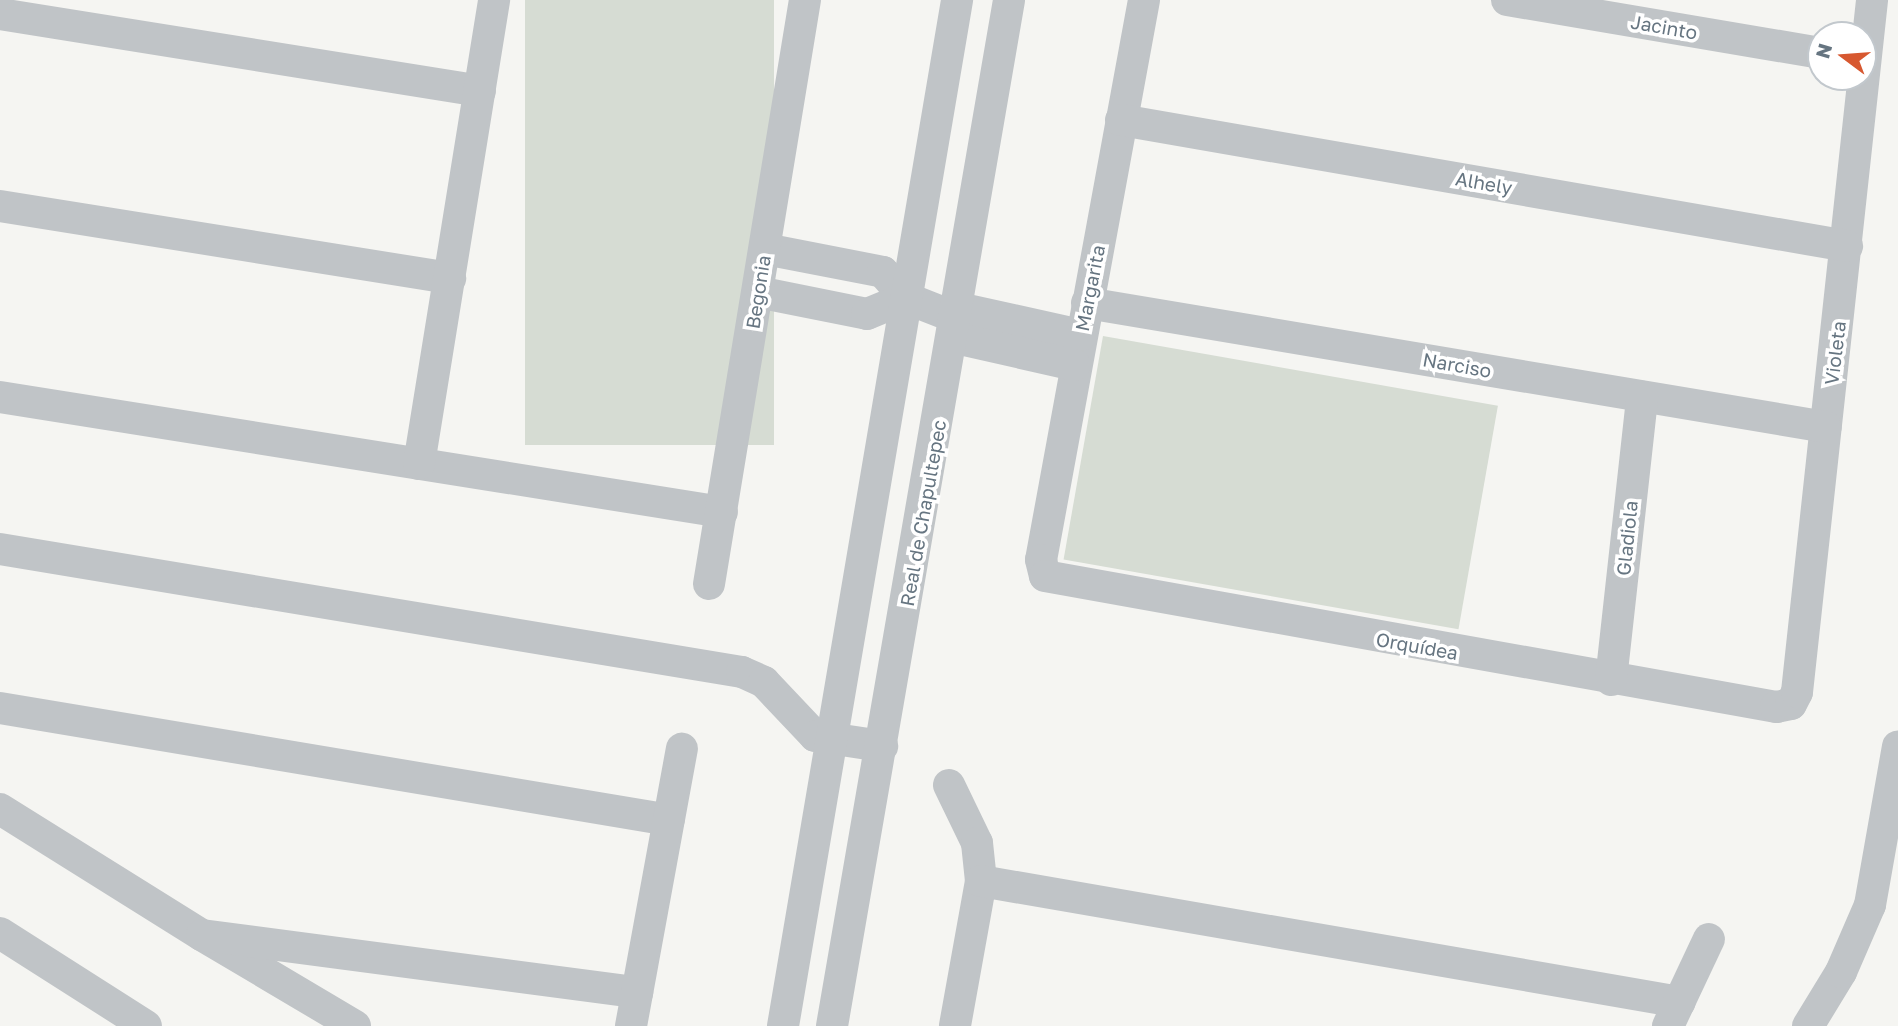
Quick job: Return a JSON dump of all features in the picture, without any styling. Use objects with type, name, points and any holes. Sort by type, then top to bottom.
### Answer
[{"type":"street","points":[[419,464],[494,0]]},
{"type":"street","name":"Begonia","points":[[709,584],[805,0]]},
{"type":"street","points":[[783,1026],[957,0]]},
{"type":"street","name":"Real de Chapultepec","points":[[832,1026],[957,321],[1009,0]]},
{"type":"street","name":"Margarita","points":[[1045,576],[1041,560],[1144,0]]},
{"type":"street","name":"Jacinto","points":[[1507,0],[1807,51]]},
{"type":"street","name":"Violeta","points":[[1870,21],[1872,0]]},
{"type":"street","points":[[0,14],[480,91]]},
{"type":"street","name":"Violeta","points":[[1791,704],[1847,246],[1862,91]]},
{"type":"street","name":"Alhely","points":[[1121,120],[1847,246]]},
{"type":"street","points":[[0,206],[450,278]]},
{"type":"street","points":[[765,248],[883,272],[906,298],[957,321],[1078,350]]},
{"type":"street","points":[[758,292],[867,314],[906,298]]},
{"type":"street","name":"Narciso","points":[[1087,303],[1826,427]]},
{"type":"street","points":[[0,397],[722,512]]},
{"type":"street","name":"Gladiola","points":[[1611,680],[1642,397]]},
{"type":"street","points":[[0,549],[741,672],[764,682],[815,736],[882,746]]},
{"type":"street","name":"Orquídea","points":[[1045,576],[1611,680],[1776,707],[1791,704]]},
{"type":"street","points":[[0,708],[669,820]]},
{"type":"street","points":[[1808,1026],[1841,972],[1870,905],[1898,746]]},
{"type":"street","points":[[631,1026],[682,749]]},
{"type":"street","points":[[949,785],[976,843],[981,881],[955,1026]]},
{"type":"street","points":[[0,809],[202,935],[355,1026]]},
{"type":"street","points":[[981,881],[1674,1014],[1709,939]]},
{"type":"street","points":[[0,933],[146,1026]]},
{"type":"street","points":[[202,935],[637,992]]},
{"type":"shaded area","points":[[525,0],[774,0],[774,445],[525,445]]},
{"type":"shaded area","points":[[1103,336],[1498,406],[1458,629],[1064,560]]}]
